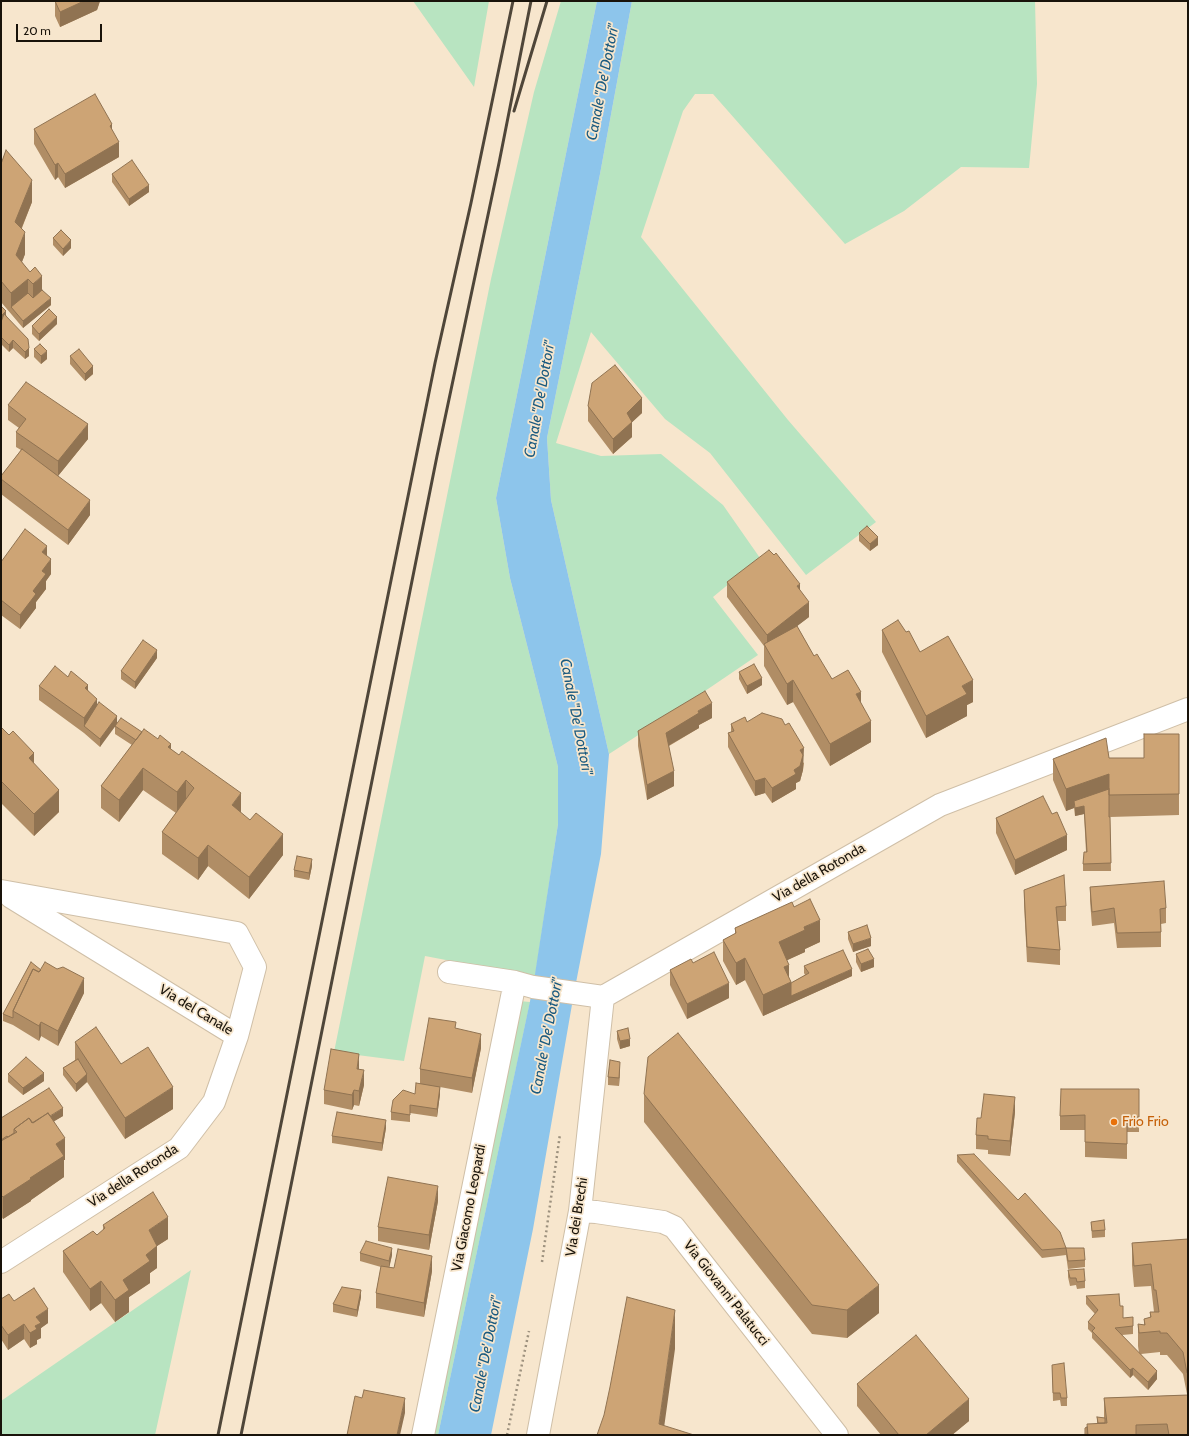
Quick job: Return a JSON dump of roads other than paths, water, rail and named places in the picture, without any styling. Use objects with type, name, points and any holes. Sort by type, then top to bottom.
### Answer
[{"type":"street","name":"Via della Rotonda","points":[[603,997],[940,805],[1188,709]]},
{"type":"street","name":"Via del Canale","points":[[1,891],[237,933],[254,967],[237,1036],[1,891]]},
{"type":"street","points":[[449,972],[603,997]]},
{"type":"street","name":"Via Giacomo Leopardi","points":[[423,1435],[524,984]]},
{"type":"street","name":"Via dei Brechi","points":[[538,1435],[580,1211],[603,997]]},
{"type":"street","name":"Via della Rotonda","points":[[1,1262],[179,1148],[214,1102],[237,1036]]},
{"type":"street","name":"Via Giovanni Palatucci","points":[[580,1211],[663,1222],[674,1227],[837,1435]]},
{"type":"water","name":"Canale \"De' Dottori\"","points":[[597,1],[632,1],[600,174],[547,438],[551,500],[609,754],[601,854],[574,993],[533,1229],[491,1435],[438,1435],[533,987],[558,824],[558,767],[510,578],[496,498]]},
{"type":"railway","points":[[218,1435],[435,363],[471,203],[513,1]]},
{"type":"railway","points":[[241,1435],[437,456],[499,163],[531,1]]},
{"type":"railway","points":[[514,111],[547,1]]},
{"type":"place","name":"Frio Frio","points":[[1114,1122]]}]
